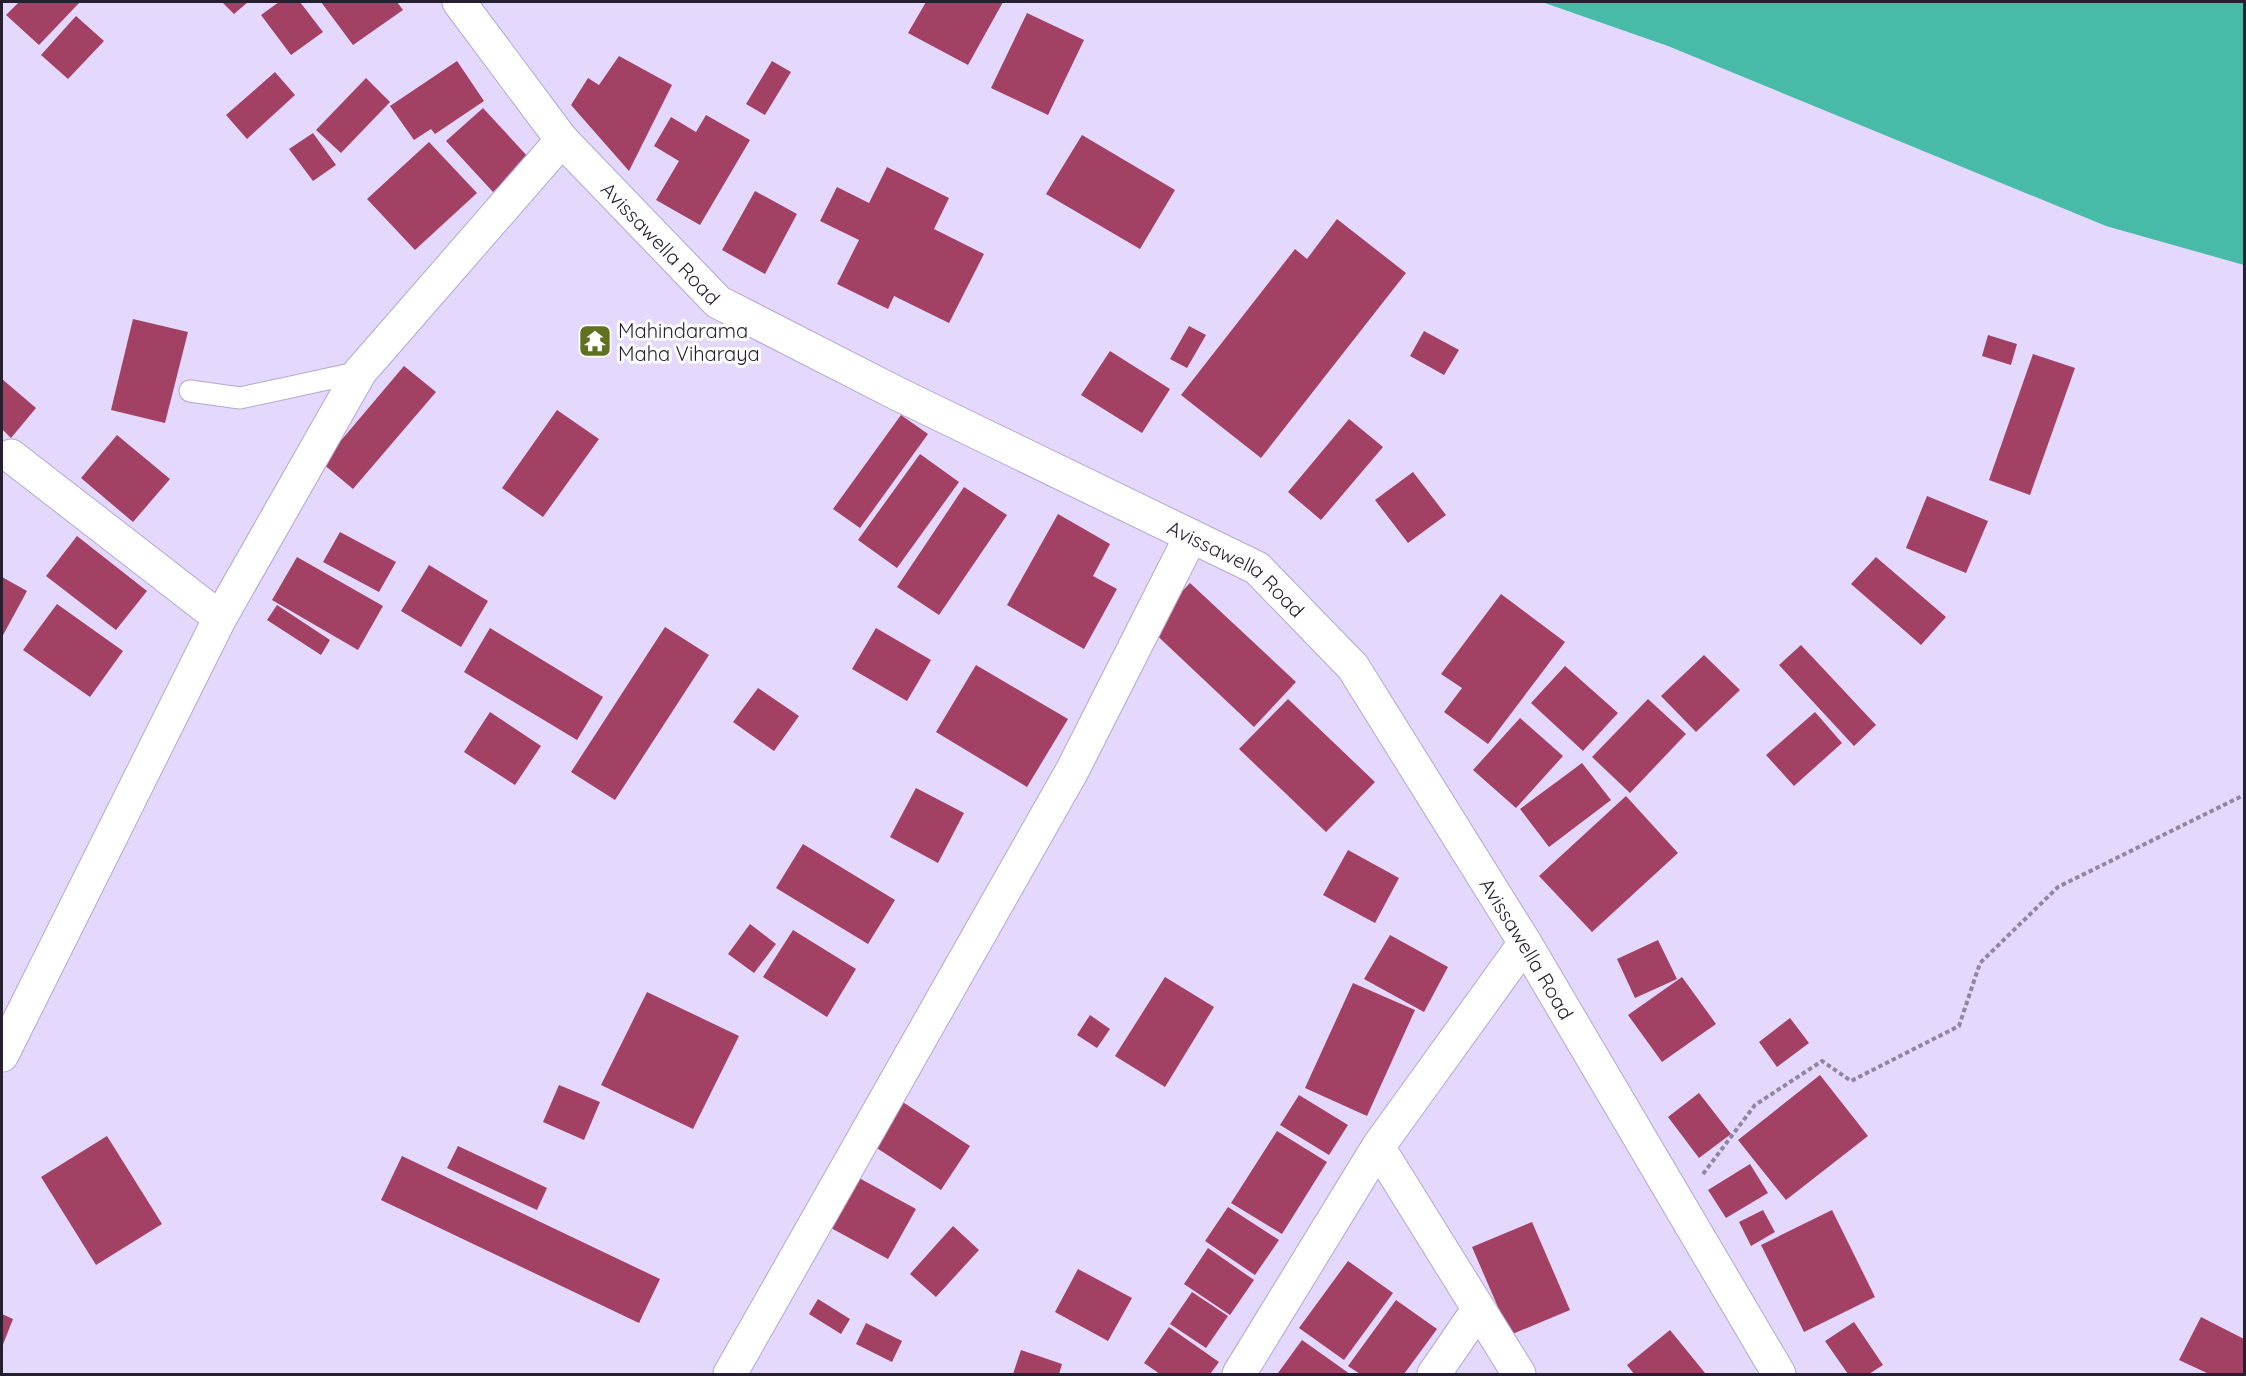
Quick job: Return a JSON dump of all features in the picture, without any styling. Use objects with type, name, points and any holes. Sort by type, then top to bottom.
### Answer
[{"type":"street","name":"Avissawella Road","points":[[459,2],[562,140],[718,302],[898,394],[1257,568],[1353,667],[1525,943],[1779,1374]]},
{"type":"street","points":[[2,1055],[220,618],[360,372],[562,140]]},
{"type":"street","points":[[11,456],[220,618]]},
{"type":"street","points":[[730,1374],[1072,771],[1191,536]]},
{"type":"street","points":[[1239,1374],[1378,1148],[1525,943]]},
{"type":"street","points":[[1378,1148],[1519,1374]]},
{"type":"street","points":[[1434,1374],[1478,1310]]},
{"type":"lane","points":[[190,391],[240,398],[360,372]]},
{"type":"path","points":[[1680,1204],[1755,1105],[1822,1061],[1851,1082],[1959,1026],[1980,963],[2058,887],[2244,795]]},
{"type":"shaded area","points":[[1542,2],[2244,2],[2244,265],[2106,226],[1668,46]]},
{"type":"building","points":[[19,2],[80,2],[39,45],[6,15]]},
{"type":"building","points":[[222,2],[248,2],[234,14]]},
{"type":"building","points":[[279,2],[300,2],[323,32],[291,55],[261,15]]},
{"type":"building","points":[[321,2],[397,2],[403,10],[353,45]]},
{"type":"building","points":[[926,2],[1003,2],[968,65],[908,33]]},
{"type":"building","points":[[1027,13],[1084,40],[1048,115],[991,88]]},
{"type":"building","points":[[76,16],[104,41],[68,79],[41,55]]},
{"type":"building","points":[[619,56],[672,85],[629,171],[571,105],[588,78],[599,85]]},
{"type":"building","points":[[457,61],[484,101],[435,134],[431,129],[414,140],[390,106]]},
{"type":"building","points":[[772,61],[791,72],[765,115],[746,104]]},
{"type":"building","points":[[275,72],[295,95],[247,139],[226,115]]},
{"type":"building","points":[[366,78],[390,102],[341,153],[316,130]]},
{"type":"building","points":[[483,108],[530,159],[493,192],[446,141]]},
{"type":"building","points":[[706,115],[750,140],[700,225],[656,200],[679,161],[654,146],[671,117],[696,132]]},
{"type":"building","points":[[313,133],[336,165],[313,181],[289,149]]},
{"type":"building","points":[[1082,135],[1175,190],[1140,249],[1046,194]]},
{"type":"building","points":[[429,142],[477,193],[415,250],[367,199]]},
{"type":"building","points":[[887,167],[949,198],[934,229],[984,254],[949,323],[894,296],[888,309],[837,284],[859,240],[820,221],[837,187],[869,203]]},
{"type":"building","points":[[755,191],[797,214],[765,274],[722,250]]},
{"type":"building","points":[[1337,219],[1406,273],[1261,458],[1181,395],[1295,249],[1307,259]]},
{"type":"building","points":[[133,319],[188,332],[165,423],[111,410]]},
{"type":"building","points":[[1189,326],[1206,335],[1187,368],[1170,359]]},
{"type":"building","points":[[1424,331],[1459,350],[1444,375],[1410,356]]},
{"type":"building","points":[[1988,335],[2017,344],[2011,365],[1982,356]]},
{"type":"building","points":[[1110,351],[1170,389],[1142,433],[1081,395]]},
{"type":"building","points":[[2033,354],[2075,368],[2030,495],[1989,480]]},
{"type":"building","points":[[404,366],[436,392],[353,489],[322,463]]},
{"type":"building","points":[[2,379],[36,408],[11,438],[2,429]]},
{"type":"building","points":[[557,410],[599,439],[543,517],[502,488]]},
{"type":"building","points":[[901,415],[928,434],[860,528],[833,509]]},
{"type":"building","points":[[1349,419],[1383,447],[1321,520],[1288,492]]},
{"type":"building","points":[[117,435],[170,479],[133,522],[81,478]]},
{"type":"building","points":[[920,454],[959,482],[897,568],[858,540]]},
{"type":"building","points":[[1413,472],[1446,515],[1408,543],[1375,500]]},
{"type":"building","points":[[964,487],[1007,515],[939,615],[897,587]]},
{"type":"building","points":[[1927,496],[1988,521],[1966,573],[1906,548]]},
{"type":"building","points":[[1058,514],[1110,544],[1093,576],[1117,589],[1084,649],[1007,605]]},
{"type":"building","points":[[340,532],[396,562],[379,592],[323,562]]},
{"type":"building","points":[[77,536],[147,591],[116,630],[46,576]]},
{"type":"building","points":[[297,557],[383,606],[358,650],[272,600]]},
{"type":"building","points":[[1876,557],[1946,617],[1921,645],[1851,584]]},
{"type":"building","points":[[429,565],[488,601],[461,647],[401,611]]},
{"type":"building","points":[[2,577],[27,591],[2,637]]},
{"type":"building","points":[[1190,583],[1296,682],[1254,727],[1148,627]]},
{"type":"building","points":[[1501,594],[1565,642],[1488,744],[1444,712],[1462,688],[1441,674]]},
{"type":"building","points":[[57,604],[123,651],[90,697],[23,650]]},
{"type":"building","points":[[277,605],[330,640],[321,655],[267,620]]},
{"type":"building","points":[[665,627],[709,655],[615,800],[571,772]]},
{"type":"building","points":[[490,628],[603,697],[577,740],[464,672]]},
{"type":"building","points":[[876,628],[931,660],[907,701],[852,669]]},
{"type":"building","points":[[1801,645],[1876,725],[1854,746],[1779,665]]},
{"type":"building","points":[[1704,655],[1740,690],[1696,732],[1661,696]]},
{"type":"building","points":[[976,665],[1068,719],[1027,787],[936,732]]},
{"type":"building","points":[[1565,666],[1618,713],[1583,751],[1531,703]]},
{"type":"building","points":[[758,688],[799,716],[774,751],[733,722]]},
{"type":"building","points":[[1288,699],[1375,782],[1326,832],[1239,749]]},
{"type":"building","points":[[1648,699],[1686,734],[1630,793],[1592,757]]},
{"type":"building","points":[[490,712],[541,746],[515,785],[464,752]]},
{"type":"building","points":[[1815,712],[1842,743],[1794,786],[1766,755]]},
{"type":"building","points":[[1520,718],[1563,756],[1516,808],[1473,770]]},
{"type":"building","points":[[1582,763],[1611,800],[1549,847],[1520,809]]},
{"type":"building","points":[[916,788],[964,813],[938,863],[890,837]]},
{"type":"building","points":[[1626,796],[1678,853],[1592,932],[1539,876]]},
{"type":"building","points":[[803,844],[895,900],[868,944],[776,888]]},
{"type":"building","points":[[1348,850],[1399,878],[1375,923],[1323,895]]},
{"type":"building","points":[[750,924],[776,944],[754,973],[728,954]]},
{"type":"building","points":[[793,930],[856,969],[827,1017],[763,977]]},
{"type":"building","points":[[1390,935],[1448,967],[1424,1012],[1364,979]]},
{"type":"building","points":[[1658,940],[1677,979],[1635,998],[1617,959]]},
{"type":"building","points":[[1165,977],[1214,1007],[1165,1087],[1115,1056]]},
{"type":"building","points":[[1682,977],[1716,1024],[1662,1062],[1628,1015]]},
{"type":"building","points":[[1353,983],[1415,1010],[1367,1116],[1305,1088]]},
{"type":"building","points":[[647,992],[739,1036],[693,1129],[601,1085]]},
{"type":"building","points":[[1090,1015],[1110,1029],[1097,1048],[1077,1035]]},
{"type":"building","points":[[1790,1018],[1809,1043],[1777,1067],[1759,1042]]},
{"type":"building","points":[[1820,1075],[1868,1136],[1786,1200],[1738,1140]]},
{"type":"building","points":[[559,1085],[600,1102],[584,1140],[543,1122]]},
{"type":"building","points":[[1699,1093],[1731,1134],[1699,1158],[1668,1117]]},
{"type":"building","points":[[1299,1095],[1348,1125],[1329,1155],[1280,1125]]},
{"type":"building","points":[[895,1097],[970,1146],[941,1190],[866,1141]]},
{"type":"building","points":[[1277,1131],[1327,1162],[1282,1234],[1231,1203]]},
{"type":"building","points":[[107,1136],[162,1224],[96,1265],[41,1177]]},
{"type":"building","points":[[458,1146],[547,1188],[537,1210],[447,1168]]},
{"type":"building","points":[[402,1156],[660,1279],[639,1323],[381,1200]]},
{"type":"building","points":[[1750,1164],[1768,1193],[1726,1218],[1708,1190]]},
{"type":"building","points":[[859,1178],[916,1209],[888,1259],[831,1228]]},
{"type":"building","points":[[1228,1207],[1279,1240],[1255,1275],[1205,1241]]},
{"type":"building","points":[[1763,1210],[1775,1232],[1751,1246],[1739,1222]]},
{"type":"building","points":[[1832,1210],[1875,1297],[1804,1332],[1761,1245]]},
{"type":"building","points":[[1532,1222],[1570,1310],[1510,1335],[1472,1247]]},
{"type":"building","points":[[953,1226],[979,1250],[936,1297],[910,1274]]},
{"type":"building","points":[[1208,1248],[1254,1280],[1230,1315],[1184,1284]]},
{"type":"building","points":[[1348,1261],[1393,1293],[1344,1360],[1299,1328]]},
{"type":"building","points":[[1078,1269],[1132,1298],[1108,1341],[1055,1312]]},
{"type":"building","points":[[1192,1292],[1228,1316],[1206,1348],[1170,1324]]},
{"type":"building","points":[[818,1299],[850,1319],[841,1334],[809,1314]]},
{"type":"building","points":[[1396,1300],[1437,1329],[1404,1374],[1360,1374],[1348,1366]]},
{"type":"building","points":[[2,1314],[13,1319],[2,1347]]},
{"type":"building","points":[[2201,1317],[2244,1339],[2244,1374],[2209,1374],[2179,1360]]},
{"type":"building","points":[[1854,1322],[1883,1365],[1869,1374],[1848,1374],[1825,1341]]},
{"type":"building","points":[[866,1323],[902,1341],[892,1362],[856,1344]]},
{"type":"building","points":[[1169,1327],[1219,1362],[1210,1374],[1160,1374],[1144,1363]]},
{"type":"building","points":[[1670,1330],[1705,1373],[1634,1374],[1627,1365]]},
{"type":"building","points":[[1302,1340],[1350,1374],[1278,1373]]},
{"type":"building","points":[[1021,1350],[1062,1364],[1059,1374],[1013,1374]]},
{"type":"place","name":"Mahindarama Maha Viharaya","points":[[595,341]]}]
